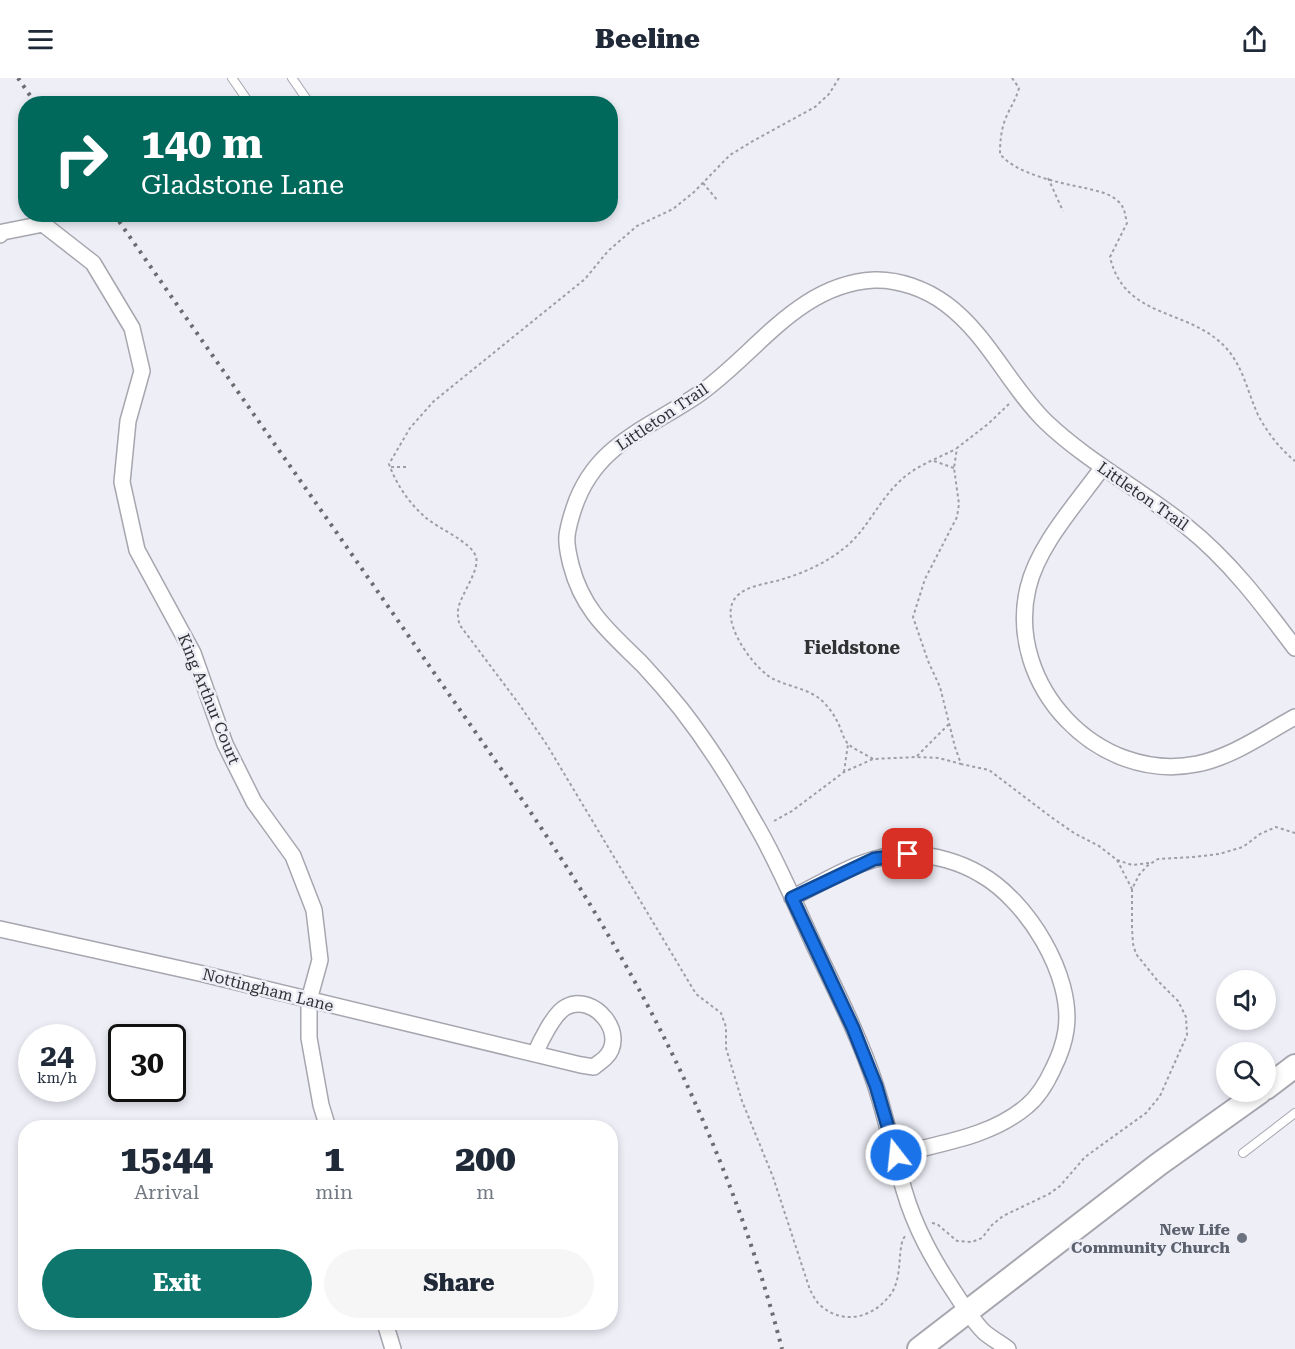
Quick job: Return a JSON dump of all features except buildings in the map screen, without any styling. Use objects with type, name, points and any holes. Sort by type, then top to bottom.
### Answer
[{"type":"main road","points":[[1276,1080],[1295,1066]]},
{"type":"main road","points":[[919,1349],[1159,1164],[1246,1102]]},
{"type":"street","name":"King Arthur Court","points":[[0,235],[3,232],[43,224],[93,263],[132,328],[142,371],[128,421],[123,482],[137,550],[193,652],[225,744],[254,801],[293,856],[314,910],[320,960],[309,1000],[309,1038],[326,1120]]},
{"type":"street","name":"Littleton Trail","points":[[1008,1349],[984,1331],[967,1312],[931,1256],[917,1229],[876,1086],[853,1028],[759,829],[727,774],[677,704],[595,617],[582,597],[574,579],[567,549],[567,538],[577,500],[589,475],[604,457],[626,439],[707,388],[782,321],[812,298],[833,288],[854,282],[892,280],[914,287],[941,300],[954,310],[971,327],[1047,422],[1102,468],[1184,524],[1208,545],[1242,580],[1295,648]]},
{"type":"street","points":[[1102,468],[1052,537],[1028,587],[1025,611],[1027,639],[1041,685],[1051,702],[1083,736],[1104,750],[1144,765],[1168,767],[1197,764],[1219,757],[1295,717]]},
{"type":"street","points":[[792,898],[874,859],[908,854],[930,856],[980,873],[1001,888],[1034,926],[1056,966],[1065,1002],[1066,1029],[1060,1054],[1048,1079],[1029,1104],[1011,1118],[989,1130],[896,1155]]},
{"type":"street","name":"Nottingham Lane","points":[[0,929],[581,1065],[594,1066],[607,1057],[613,1040],[611,1028],[603,1015],[593,1007],[580,1003],[564,1008],[546,1032],[536,1054]]},
{"type":"street","points":[[387,1330],[393,1349]]},
{"type":"lane","points":[[232,78],[244,96]]},
{"type":"lane","points":[[292,78],[304,96]]},
{"type":"lane","points":[[1243,1153],[1295,1113]]},
{"type":"path","points":[[839,78],[829,94],[815,107],[730,155],[704,183],[674,209],[637,226],[608,250],[585,279],[434,401],[410,428],[389,464],[393,477],[423,516],[460,541],[476,557],[476,568],[458,610],[459,624],[547,745],[696,994],[721,1013],[726,1027],[726,1048],[742,1101],[773,1177],[810,1290],[820,1305],[831,1312],[848,1317],[865,1316],[879,1307],[897,1282],[901,1243],[903,1237],[908,1234]]},
{"type":"path","points":[[1012,78],[1019,88],[1000,138],[1000,154],[1007,163],[1024,171],[1102,191],[1117,200],[1124,208],[1127,223],[1110,257],[1119,282],[1130,295],[1142,303],[1197,326],[1228,349],[1238,365],[1263,423],[1278,444],[1295,461]]},
{"type":"path","points":[[1048,178],[1063,211]]},
{"type":"path","points":[[704,183],[718,201]]},
{"type":"path","points":[[844,772],[848,744],[837,720],[818,697],[768,675],[757,664],[739,640],[732,626],[730,606],[745,590],[787,578],[828,560],[845,548],[859,534],[896,485],[912,471],[957,448],[1009,404]]},
{"type":"path","points":[[957,448],[954,468],[957,517],[925,579],[913,617],[928,661],[940,687],[961,764]]},
{"type":"path","points":[[932,461],[954,468]]},
{"type":"path","points":[[390,467],[406,467]]},
{"type":"path","points":[[917,757],[949,724]]},
{"type":"path","points":[[848,744],[873,759]]},
{"type":"path","points":[[774,821],[792,811],[844,772],[873,759],[939,758],[988,770],[1051,817],[1074,833],[1099,846],[1117,860],[1132,865],[1152,863]]},
{"type":"path","points":[[925,1225],[937,1224],[957,1240],[972,1242],[982,1238],[1003,1216],[1055,1190],[1085,1157],[1146,1113],[1160,1095],[1187,1035],[1186,1017],[1178,1001],[1136,954],[1131,928],[1132,889],[1139,875],[1158,859],[1202,856],[1242,847],[1260,834],[1276,827],[1295,833]]},
{"type":"path","points":[[1117,860],[1132,889]]},
{"type":"railway","points":[[18,78],[30,96]]},
{"type":"railway","points":[[120,222],[516,790],[607,933],[661,1032],[709,1135],[750,1241],[782,1349]]},
{"type":"place","name":"New Life Community Church","points":[[1242,1238]]},
{"type":"district","name":"Fieldstone","points":[[852,647]]},
{"type":"route","points":[[896,1155],[876,1086],[853,1028],[792,898],[874,859],[908,854]]}]
